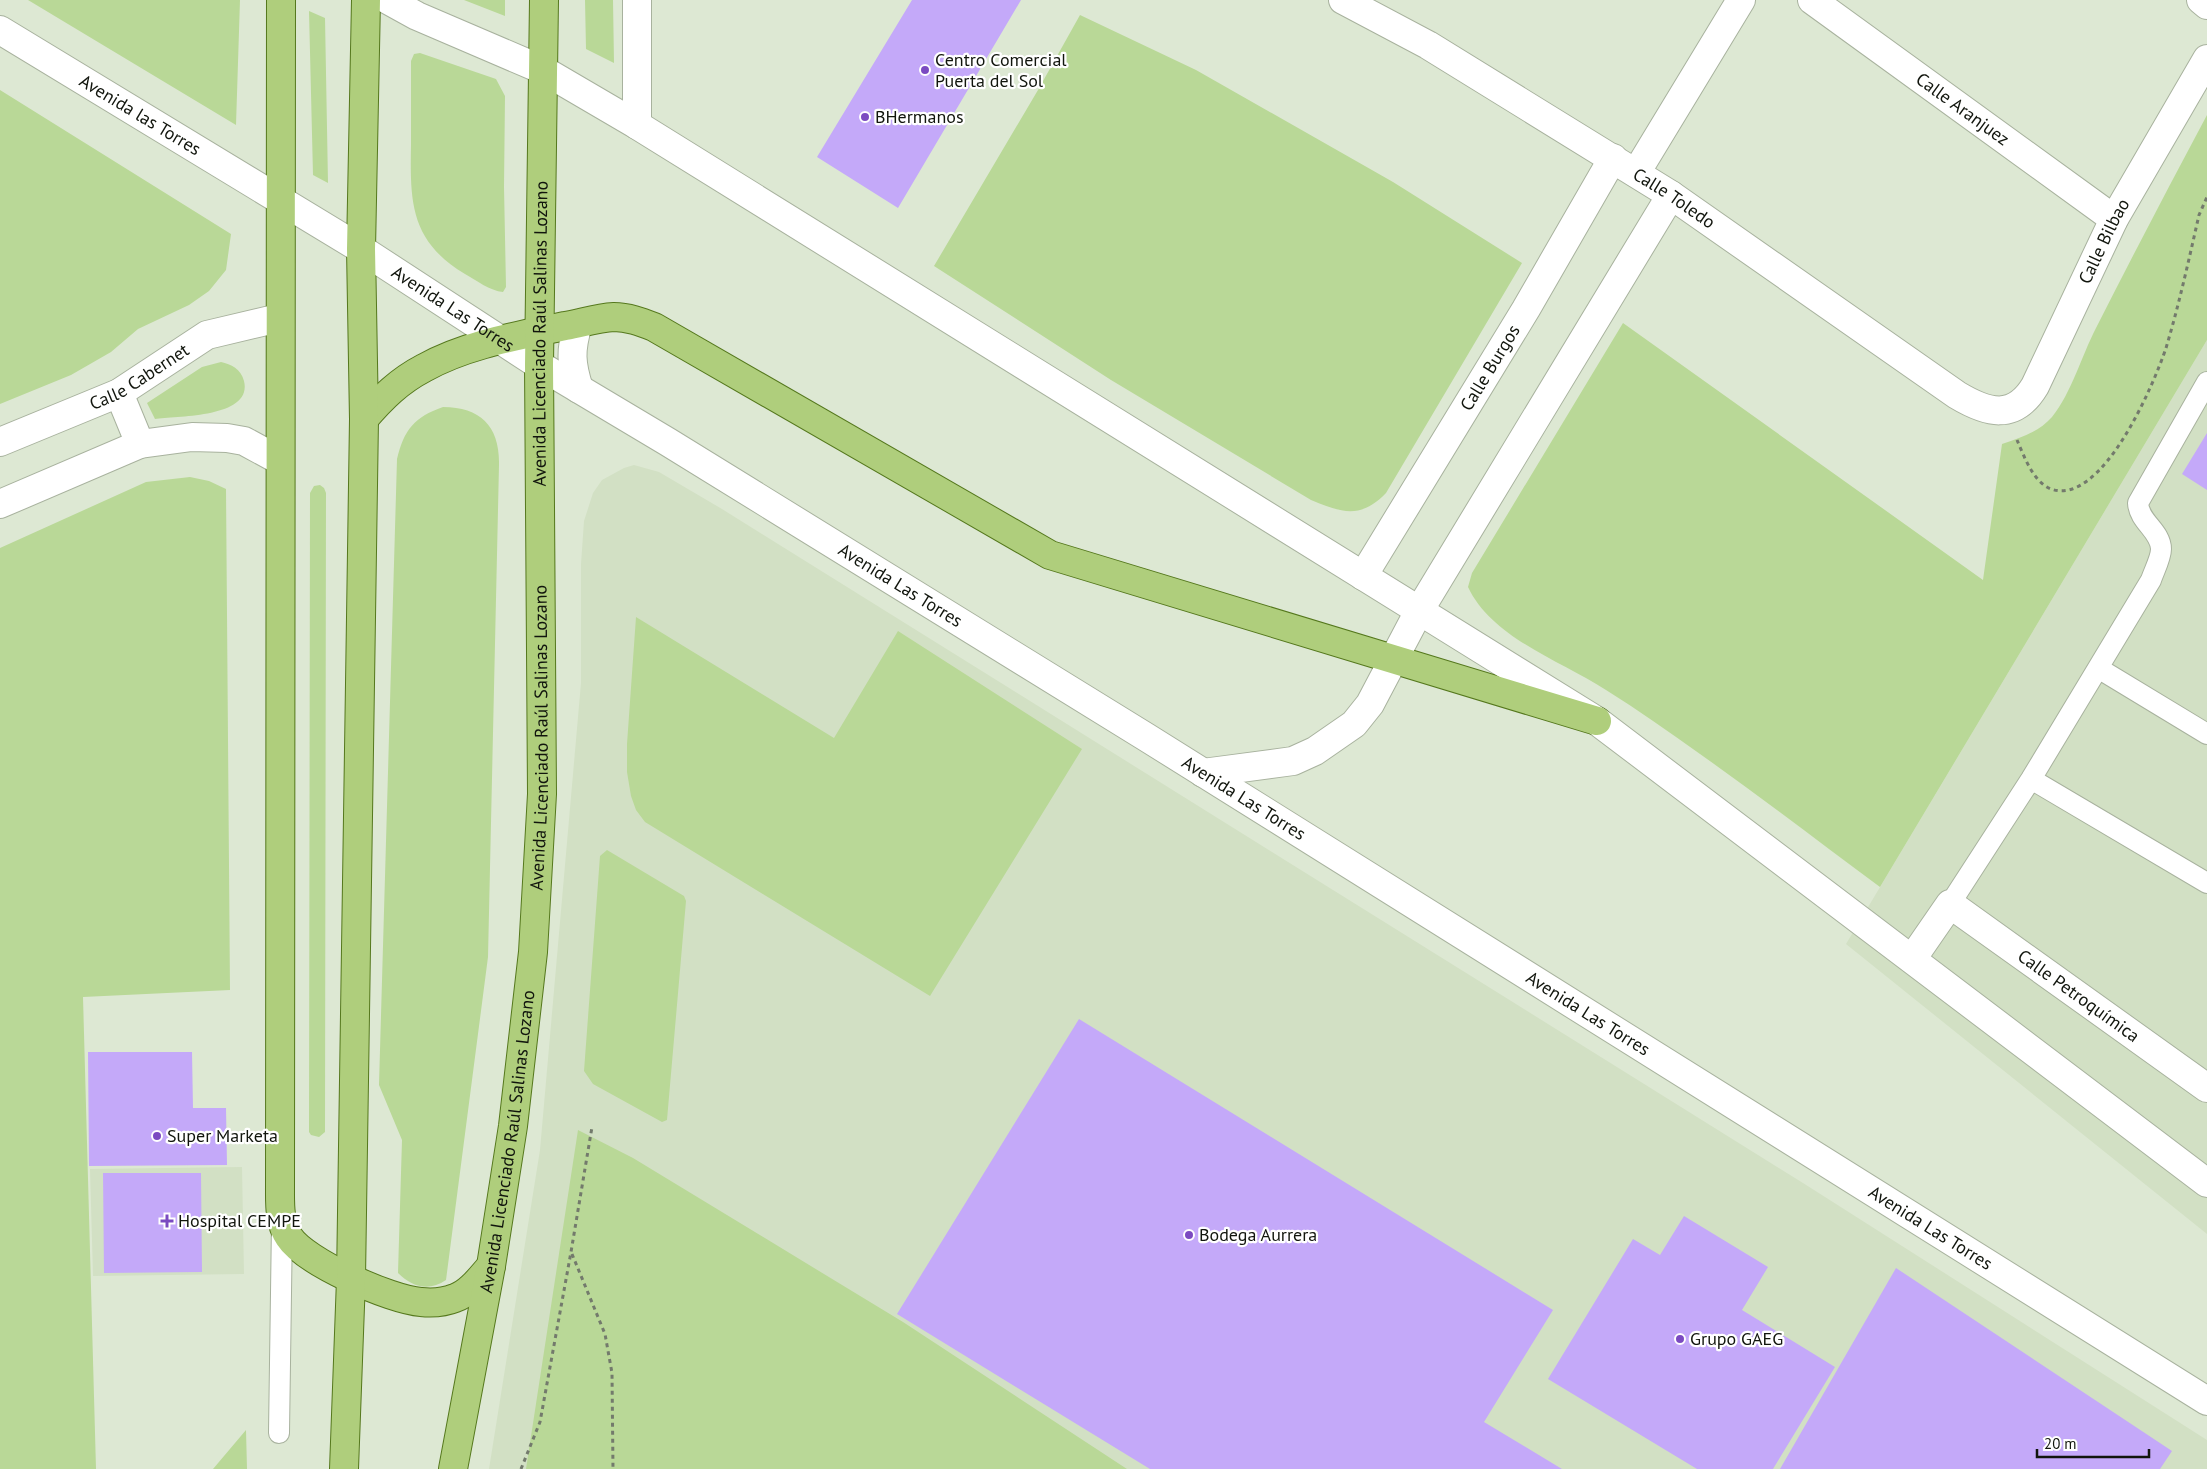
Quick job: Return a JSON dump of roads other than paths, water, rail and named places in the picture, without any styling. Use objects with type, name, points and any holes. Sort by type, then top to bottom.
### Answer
[{"type":"main road","points":[[281,0],[279,460],[280,1186],[282,1223],[290,1238],[300,1250],[351,1279],[401,1298],[420,1302],[443,1302],[455,1298],[467,1291],[491,1266]]},
{"type":"main road","points":[[344,1469],[351,1279],[364,419],[361,249],[366,0]]},
{"type":"main road","points":[[388,0],[417,16],[543,70],[637,125],[1597,722],[2207,1183]]},
{"type":"main road","name":"Avenida Licenciado Raúl Salinas Lozano","points":[[453,1469],[491,1266],[513,1126],[533,952],[541,813],[538,365],[544,0]]},
{"type":"main road","points":[[637,0],[637,125]]},
{"type":"main road","name":"Calle Toledo","points":[[1343,0],[1428,45],[1613,158],[1671,195],[1957,395],[1980,407],[1997,411]]},
{"type":"main road","points":[[1636,173],[1741,0]]},
{"type":"main road","name":"Calle Aranjuez","points":[[1812,0],[2114,219]]},
{"type":"main road","points":[[2201,0],[2207,5]]},
{"type":"main road","name":"Avenida las Torres","points":[[0,30],[280,200]]},
{"type":"main road","name":"Calle Bilbao","points":[[1997,411],[2013,408],[2030,393],[2114,219],[2207,59]]},
{"type":"main road","name":"Calle Burgos","points":[[1363,576],[1521,317],[1613,158]]},
{"type":"main road","points":[[1203,772],[1293,761],[1315,752],[1354,724],[1370,704],[1395,660],[1419,611],[1671,195]]},
{"type":"main road","name":"Avenida Las Torres","points":[[280,200],[361,249],[538,365],[1203,772],[2207,1400]]},
{"type":"main road","points":[[364,419],[386,394],[424,367],[499,340],[614,317],[630,318],[654,327],[1050,555],[1597,722]]},
{"type":"main road","name":"Calle Cabernet","points":[[0,442],[120,393],[207,335],[279,318]]},
{"type":"main road","points":[[578,324],[572,345],[572,366],[580,389]]},
{"type":"main road","points":[[120,393],[140,444]]},
{"type":"main road","points":[[0,504],[140,444],[192,437],[227,438],[244,441],[279,460]]},
{"type":"main road","points":[[1912,959],[1950,904]]},
{"type":"main road","name":"Calle Petroquímica","points":[[1950,904],[2207,1088]]},
{"type":"lane","points":[[1950,904],[2031,779],[2151,580],[2161,549],[2158,539],[2138,511],[2138,503],[2207,382]]},
{"type":"lane","points":[[2098,668],[2207,734]]},
{"type":"lane","points":[[2031,779],[2207,883]]},
{"type":"lane","points":[[279,1433],[282,1223]]},
{"type":"place","name":"Centro Comercial Puerta del Sol","points":[[925,70]]},
{"type":"place","name":"BHermanos","points":[[865,117]]},
{"type":"place","name":"Super Marketa","points":[[157,1136]]},
{"type":"place","name":"Hospital CEMPE","points":[[167,1221]]},
{"type":"place","name":"Bodega Aurrera","points":[[1189,1235]]},
{"type":"place","name":"Grupo GAEG","points":[[1680,1339]]}]
